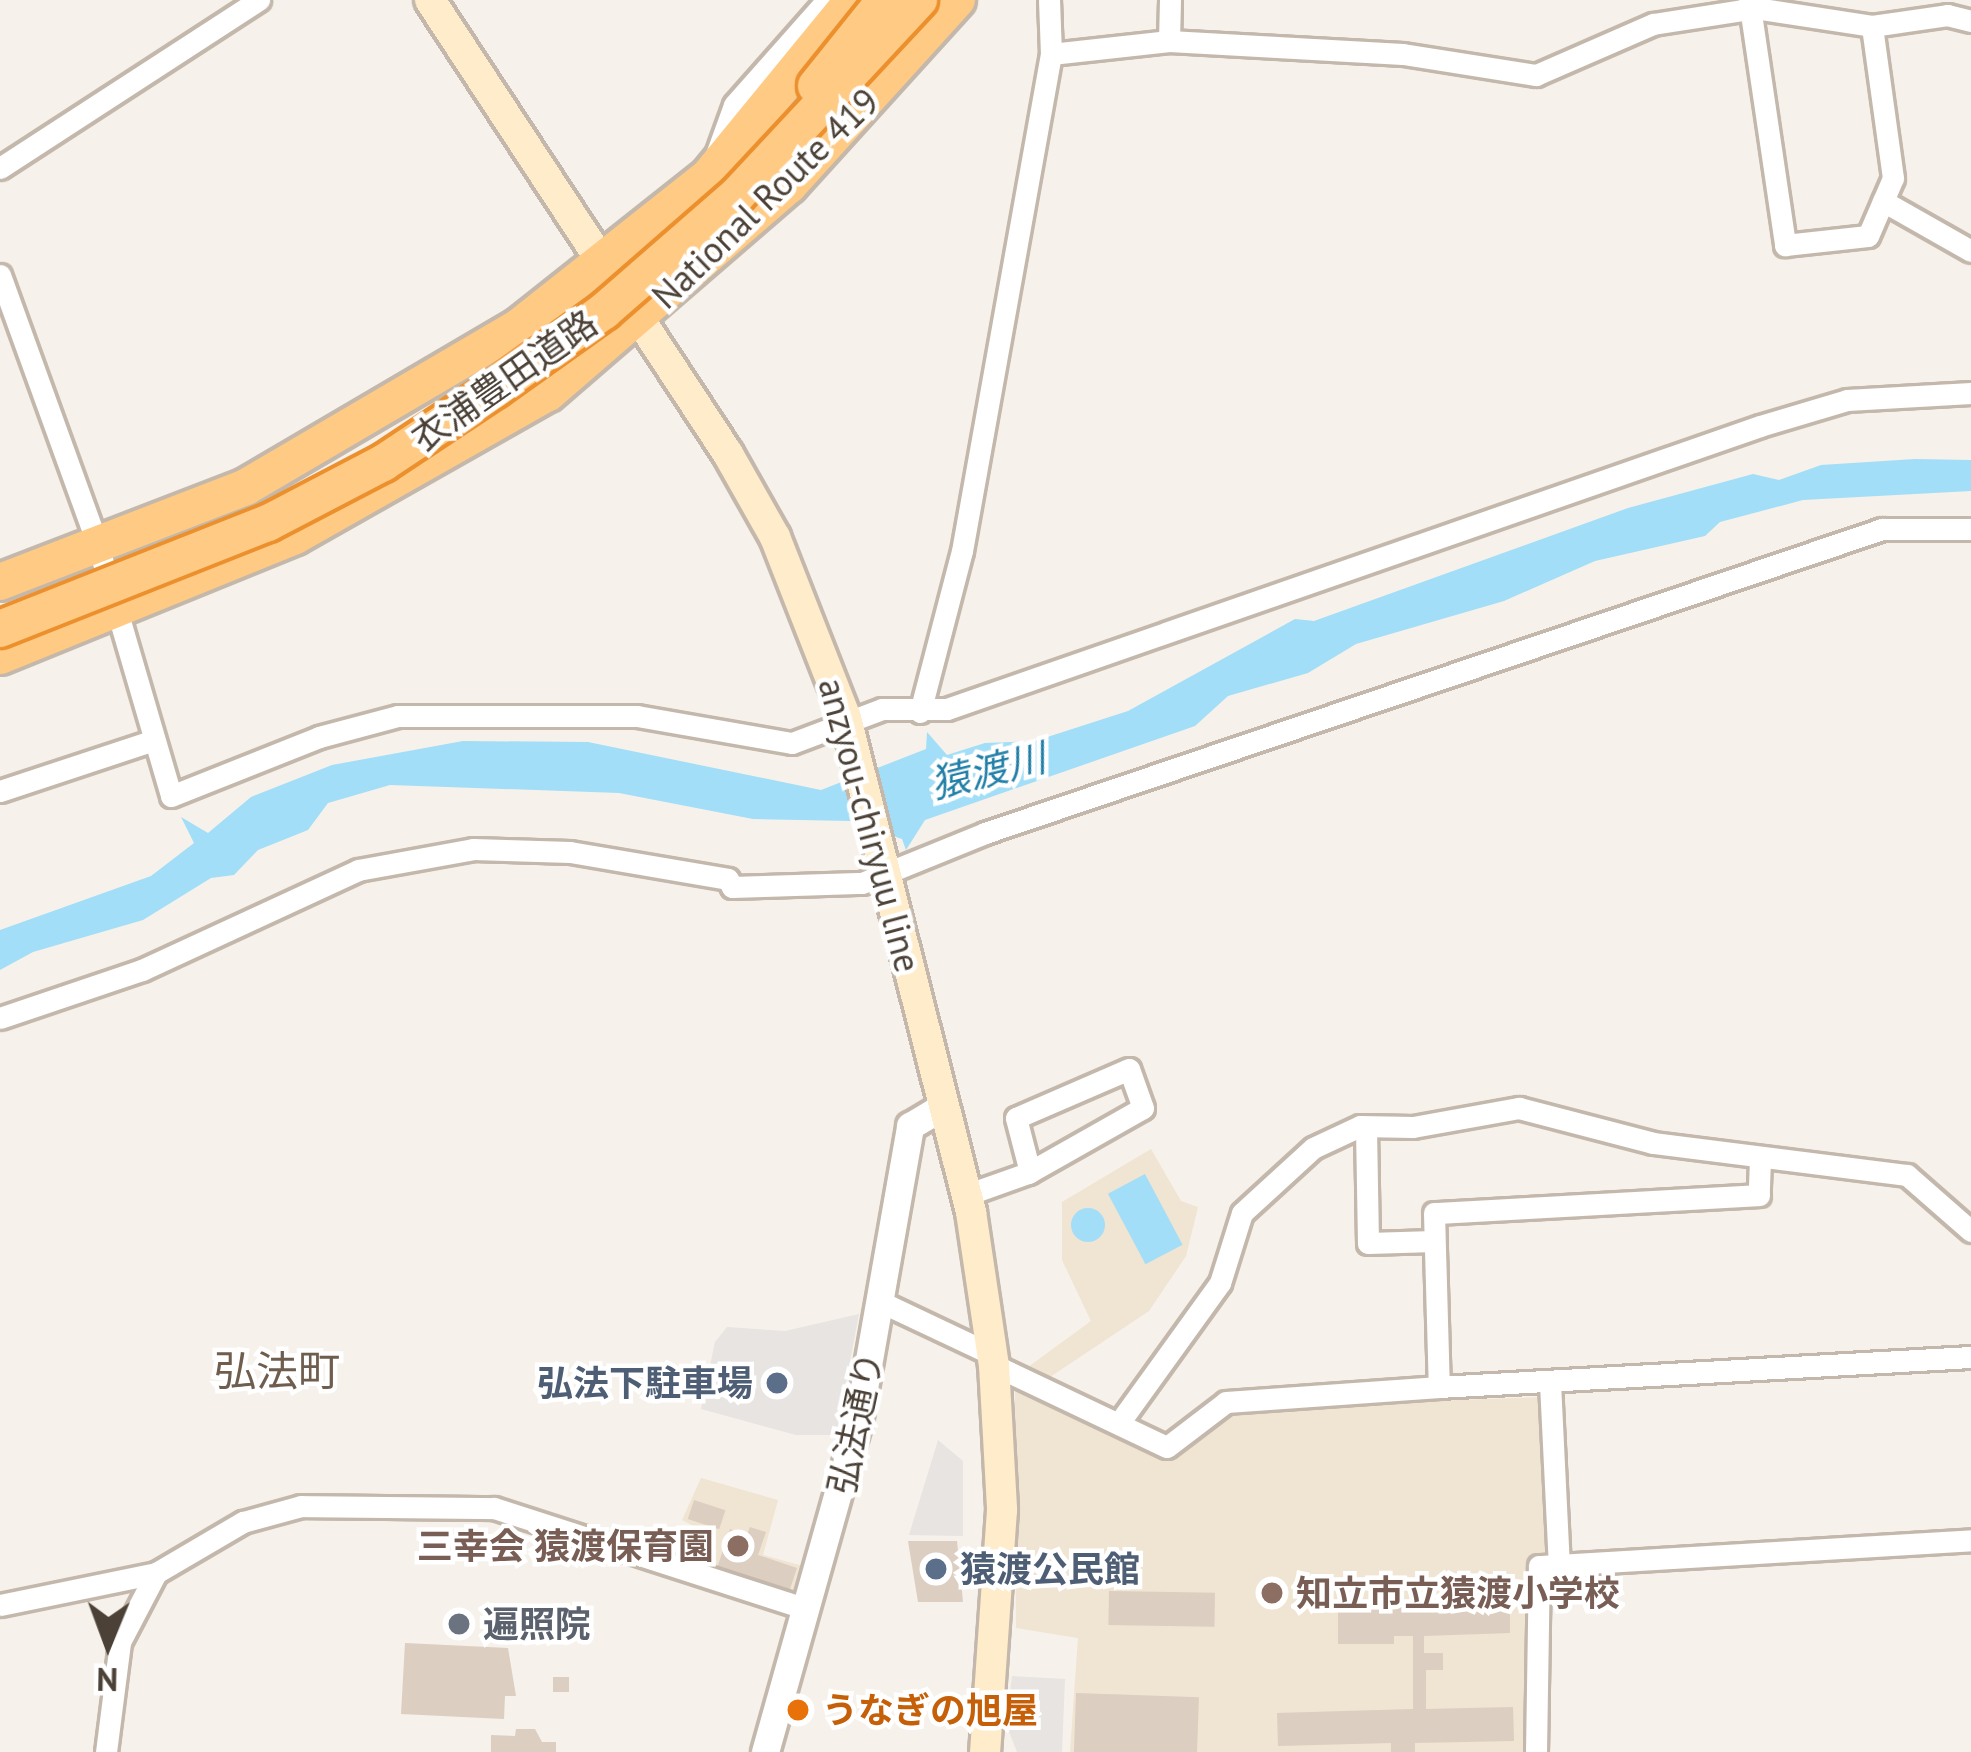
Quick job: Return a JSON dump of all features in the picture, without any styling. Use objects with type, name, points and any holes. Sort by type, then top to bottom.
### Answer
[{"type":"highway","name":"National Route 419","points":[[0,582],[99,549],[246,487],[362,425],[600,266],[709,176],[853,0]]},
{"type":"highway","name":"衣浦豊田道路","points":[[0,611],[237,516],[426,415],[579,307],[741,168],[885,0]]},
{"type":"highway","name":"衣浦豊田道路","points":[[0,629],[268,523],[383,464],[495,389],[604,311],[737,196],[920,0]]},
{"type":"highway","name":"National Route 419","points":[[114,611],[295,536],[548,393],[789,185],[957,0]]},
{"type":"highway","points":[[0,656],[114,611]]},
{"type":"main road","name":"anzyou-chiryuu line","points":[[430,0],[775,537],[847,724],[967,1196],[993,1359],[1002,1510],[985,1752]]},
{"type":"street","points":[[0,168],[259,0]]},
{"type":"street","points":[[709,176],[734,105],[827,0]]},
{"type":"street","points":[[920,712],[962,551],[1051,54],[1048,0]]},
{"type":"street","points":[[1169,41],[1170,0]]},
{"type":"street","points":[[1051,54],[1169,41],[1403,53],[1536,75],[1653,24],[1752,4],[1872,26],[1961,13]]},
{"type":"street","points":[[1752,4],[1785,245],[1868,236],[1893,178],[1872,26]]},
{"type":"street","points":[[1883,201],[1971,251]]},
{"type":"street","points":[[0,275],[10,332],[99,549],[172,796],[320,737],[398,716],[637,716],[793,743],[847,724],[920,712],[1077,670],[1760,426],[1847,400],[1971,393]]},
{"type":"street","points":[[0,1018],[142,970],[358,870],[473,849],[570,851],[728,878],[732,887],[862,883],[882,866],[1882,529],[1971,530]]},
{"type":"street","points":[[0,791],[154,740]]},
{"type":"street","points":[[967,1196],[1030,1172],[1143,1108],[1129,1069],[1016,1118],[1030,1172]]},
{"type":"street","name":"弘法通り","points":[[765,1752],[841,1496],[910,1126],[943,1106]]},
{"type":"street","points":[[1119,1423],[1220,1283],[1242,1213],[1328,1138],[1366,1128],[1519,1108],[1653,1143],[1907,1175],[1971,1231]]},
{"type":"street","points":[[1366,1128],[1368,1243],[1434,1241]]},
{"type":"street","points":[[1438,1387],[1434,1213],[1759,1195],[1760,1158]]},
{"type":"street","points":[[881,1301],[1167,1447],[1226,1402],[1421,1394],[1438,1387],[1971,1357]]},
{"type":"street","points":[[1550,1383],[1559,1564]]},
{"type":"street","points":[[0,1605],[156,1573],[243,1522],[302,1506],[494,1508],[806,1609]]},
{"type":"street","points":[[1536,1752],[1539,1566],[1971,1540]]},
{"type":"street","points":[[106,1752],[120,1642],[156,1573]]},
{"type":"shaded area","points":[[1151,1149],[1181,1201],[1198,1207],[1186,1256],[1149,1311],[1047,1379],[1024,1370],[1091,1321],[1062,1260],[1062,1202]]},
{"type":"shaded area","name":"弘法下駐車場","points":[[859,1314],[836,1435],[796,1435],[701,1409],[715,1342],[727,1327],[785,1331]]},
{"type":"shaded area","name":"知立市立猿渡小学校","points":[[1022,1387],[1165,1455],[1224,1408],[1545,1397],[1552,1557],[1528,1558],[1526,1752],[1070,1752],[1078,1638],[1016,1628],[1015,1392]]},
{"type":"shaded area","points":[[938,1440],[963,1461],[963,1536],[909,1535]]},
{"type":"shaded area","name":"三幸会 猿渡保育園","points":[[701,1478],[778,1500],[763,1555],[803,1566],[794,1599],[702,1574],[713,1536],[682,1520]]},
{"type":"shaded area","points":[[1012,1676],[1065,1679],[1062,1752],[1017,1752],[1006,1724]]},
{"type":"water","name":"猿渡川","points":[[1971,460],[1971,491],[1803,500],[1720,522],[1705,536],[1595,561],[1504,601],[1356,644],[1308,673],[1228,696],[1195,726],[925,820],[906,850],[902,839],[850,821],[753,819],[619,793],[390,785],[328,803],[308,830],[258,850],[234,875],[211,878],[143,920],[33,952],[0,970],[0,930],[151,876],[194,843],[181,817],[208,833],[251,797],[332,765],[463,741],[588,742],[821,790],[926,749],[927,732],[947,755],[985,743],[1035,741],[1128,711],[1295,619],[1314,621],[1628,508],[1753,474],[1779,480],[1821,465]]},
{"type":"water","points":[[1145,1174],[1183,1245],[1145,1264],[1108,1194]]},
{"type":"water","points":[[1088,1208],[1100,1213],[1105,1225],[1100,1237],[1088,1242],[1076,1237],[1071,1225],[1076,1213]]},
{"type":"building","points":[[694,1500],[725,1510],[719,1529],[688,1519]]},
{"type":"building","points":[[750,1527],[766,1532],[758,1555],[797,1568],[789,1592],[717,1568],[730,1529],[747,1535]]},
{"type":"building","name":"猿渡公民館","points":[[908,1541],[957,1541],[963,1602],[918,1602]]},
{"type":"building","points":[[1109,1591],[1215,1593],[1214,1627],[1108,1625]]},
{"type":"building","points":[[1338,1602],[1510,1602],[1510,1633],[1424,1636],[1424,1653],[1443,1653],[1443,1670],[1426,1670],[1426,1709],[1513,1707],[1514,1741],[1415,1743],[1415,1752],[1391,1752],[1391,1743],[1278,1746],[1277,1713],[1413,1709],[1413,1636],[1394,1636],[1394,1644],[1338,1644]]},
{"type":"building","points":[[405,1643],[508,1648],[516,1696],[505,1696],[504,1719],[401,1714]]},
{"type":"building","points":[[553,1677],[569,1677],[569,1692],[553,1692]]},
{"type":"building","points":[[1076,1693],[1199,1697],[1197,1752],[1074,1752]]},
{"type":"building","points":[[516,1729],[535,1729],[542,1742],[556,1742],[556,1752],[491,1752],[491,1735],[515,1736]]},
{"type":"place","name":"弘法下駐車場","points":[[777,1383]]},
{"type":"place","name":"三幸会 猿渡保育園","points":[[738,1546]]},
{"type":"place","name":"猿渡公民館","points":[[936,1569]]},
{"type":"place","name":"知立市立猿渡小学校","points":[[1272,1593]]},
{"type":"place","name":"遍照院","points":[[459,1624]]},
{"type":"place","name":"うなぎの旭屋","points":[[798,1710]]},
{"type":"district","name":"弘法町","points":[[277,1371]]}]
